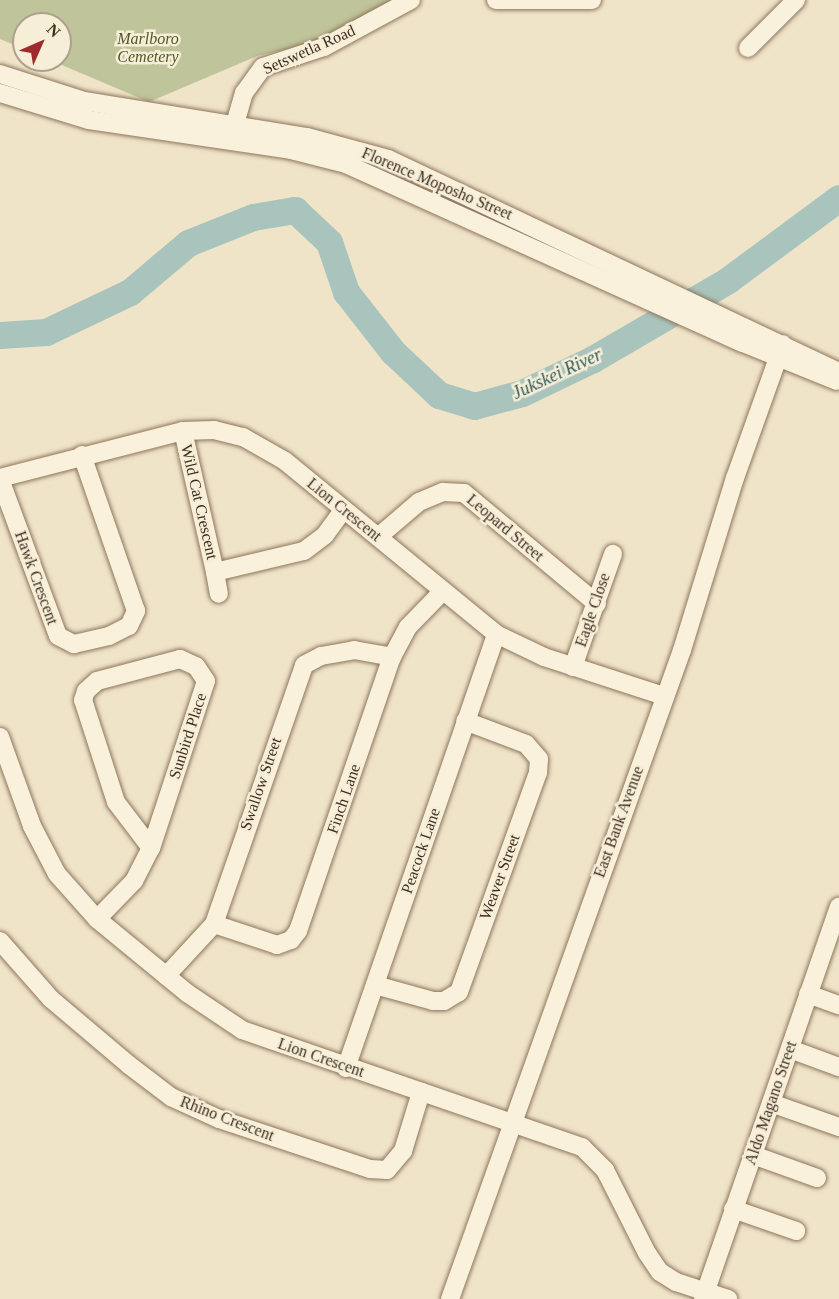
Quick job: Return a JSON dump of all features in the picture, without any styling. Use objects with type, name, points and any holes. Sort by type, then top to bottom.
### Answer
[{"type":"street","name":"Setswetla Road","points":[[235,124],[244,93],[263,68],[324,46],[411,0]]},
{"type":"street","points":[[496,0],[592,0]]},
{"type":"street","points":[[748,48],[796,0]]},
{"type":"street","name":"Florence Moposho Street","points":[[0,74],[84,101],[235,124],[355,149],[435,180],[585,251],[746,335]]},
{"type":"street","name":"Florence Moposho Street","points":[[0,93],[89,120],[291,150],[346,164],[427,198],[564,262],[781,351]]},
{"type":"street","points":[[427,198],[435,180]]},
{"type":"street","points":[[781,351],[839,372]]},
{"type":"street","points":[[781,351],[839,381]]},
{"type":"street","name":"East Bank Avenue","points":[[450,1299],[664,696],[781,351]]},
{"type":"street","name":"Lion Crescent","points":[[0,479],[82,455],[183,431],[220,431],[257,443],[378,537],[442,592],[496,634],[573,667],[664,696]]},
{"type":"street","name":"Wild Cat Crescent","points":[[183,431],[219,594]]},
{"type":"street","name":"Hawk Crescent","points":[[0,479],[58,636],[74,644],[109,636],[129,626],[136,611],[82,455]]},
{"type":"street","name":"Leopard Street","points":[[378,537],[419,502],[443,492],[464,494],[597,604]]},
{"type":"street","name":"Wild Cat Crescent","points":[[215,572],[304,551],[325,535],[343,510]]},
{"type":"street","name":"Eagle Close","points":[[573,667],[613,554]]},
{"type":"street","name":"Finch Lane","points":[[214,924],[277,945],[291,940],[298,930],[392,657],[408,627],[442,592]]},
{"type":"street","name":"Peacock Lane","points":[[346,1068],[496,634]]},
{"type":"street","name":"Swallow Street","points":[[166,976],[214,924],[304,666],[321,656],[358,649],[392,657]]},
{"type":"street","name":"Sunbird Place","points":[[97,919],[134,881],[150,848],[204,688],[202,671],[189,661],[171,660],[97,681],[86,691],[83,700],[116,802],[150,848]]},
{"type":"street","name":"Weaver Street","points":[[375,985],[444,1001],[459,992],[538,773],[539,759],[530,747],[465,721]]},
{"type":"street","name":"Lion Crescent","points":[[0,739],[43,852],[66,884],[97,919],[166,976],[236,1027],[346,1068],[512,1122],[589,1151],[605,1170],[655,1266],[676,1282],[705,1296],[728,1299]]},
{"type":"street","name":"Aldo Magano Street","points":[[705,1296],[808,994],[833,942],[839,907]]},
{"type":"street","name":"Rhino Crescent","points":[[0,941],[42,989],[136,1071],[171,1097],[219,1119],[370,1169],[387,1170],[403,1151],[421,1092]]},
{"type":"street","points":[[808,994],[839,1005]]},
{"type":"street","points":[[790,1049],[839,1067]]},
{"type":"street","points":[[771,1103],[839,1127]]},
{"type":"street","points":[[753,1155],[817,1178]]},
{"type":"street","points":[[733,1209],[796,1231]]},
{"type":"green space","name":"Marlboro Cemetery","points":[[0,0],[394,0],[326,40],[257,56],[149,102],[72,69],[72,12],[12,12],[12,44],[0,39]]},
{"type":"waterway","name":"Jukskei River","points":[[0,335],[46,332],[130,292],[188,243],[253,217],[295,210],[329,242],[346,292],[393,352],[439,395],[474,406],[522,393],[593,359],[728,280],[839,198]]}]
